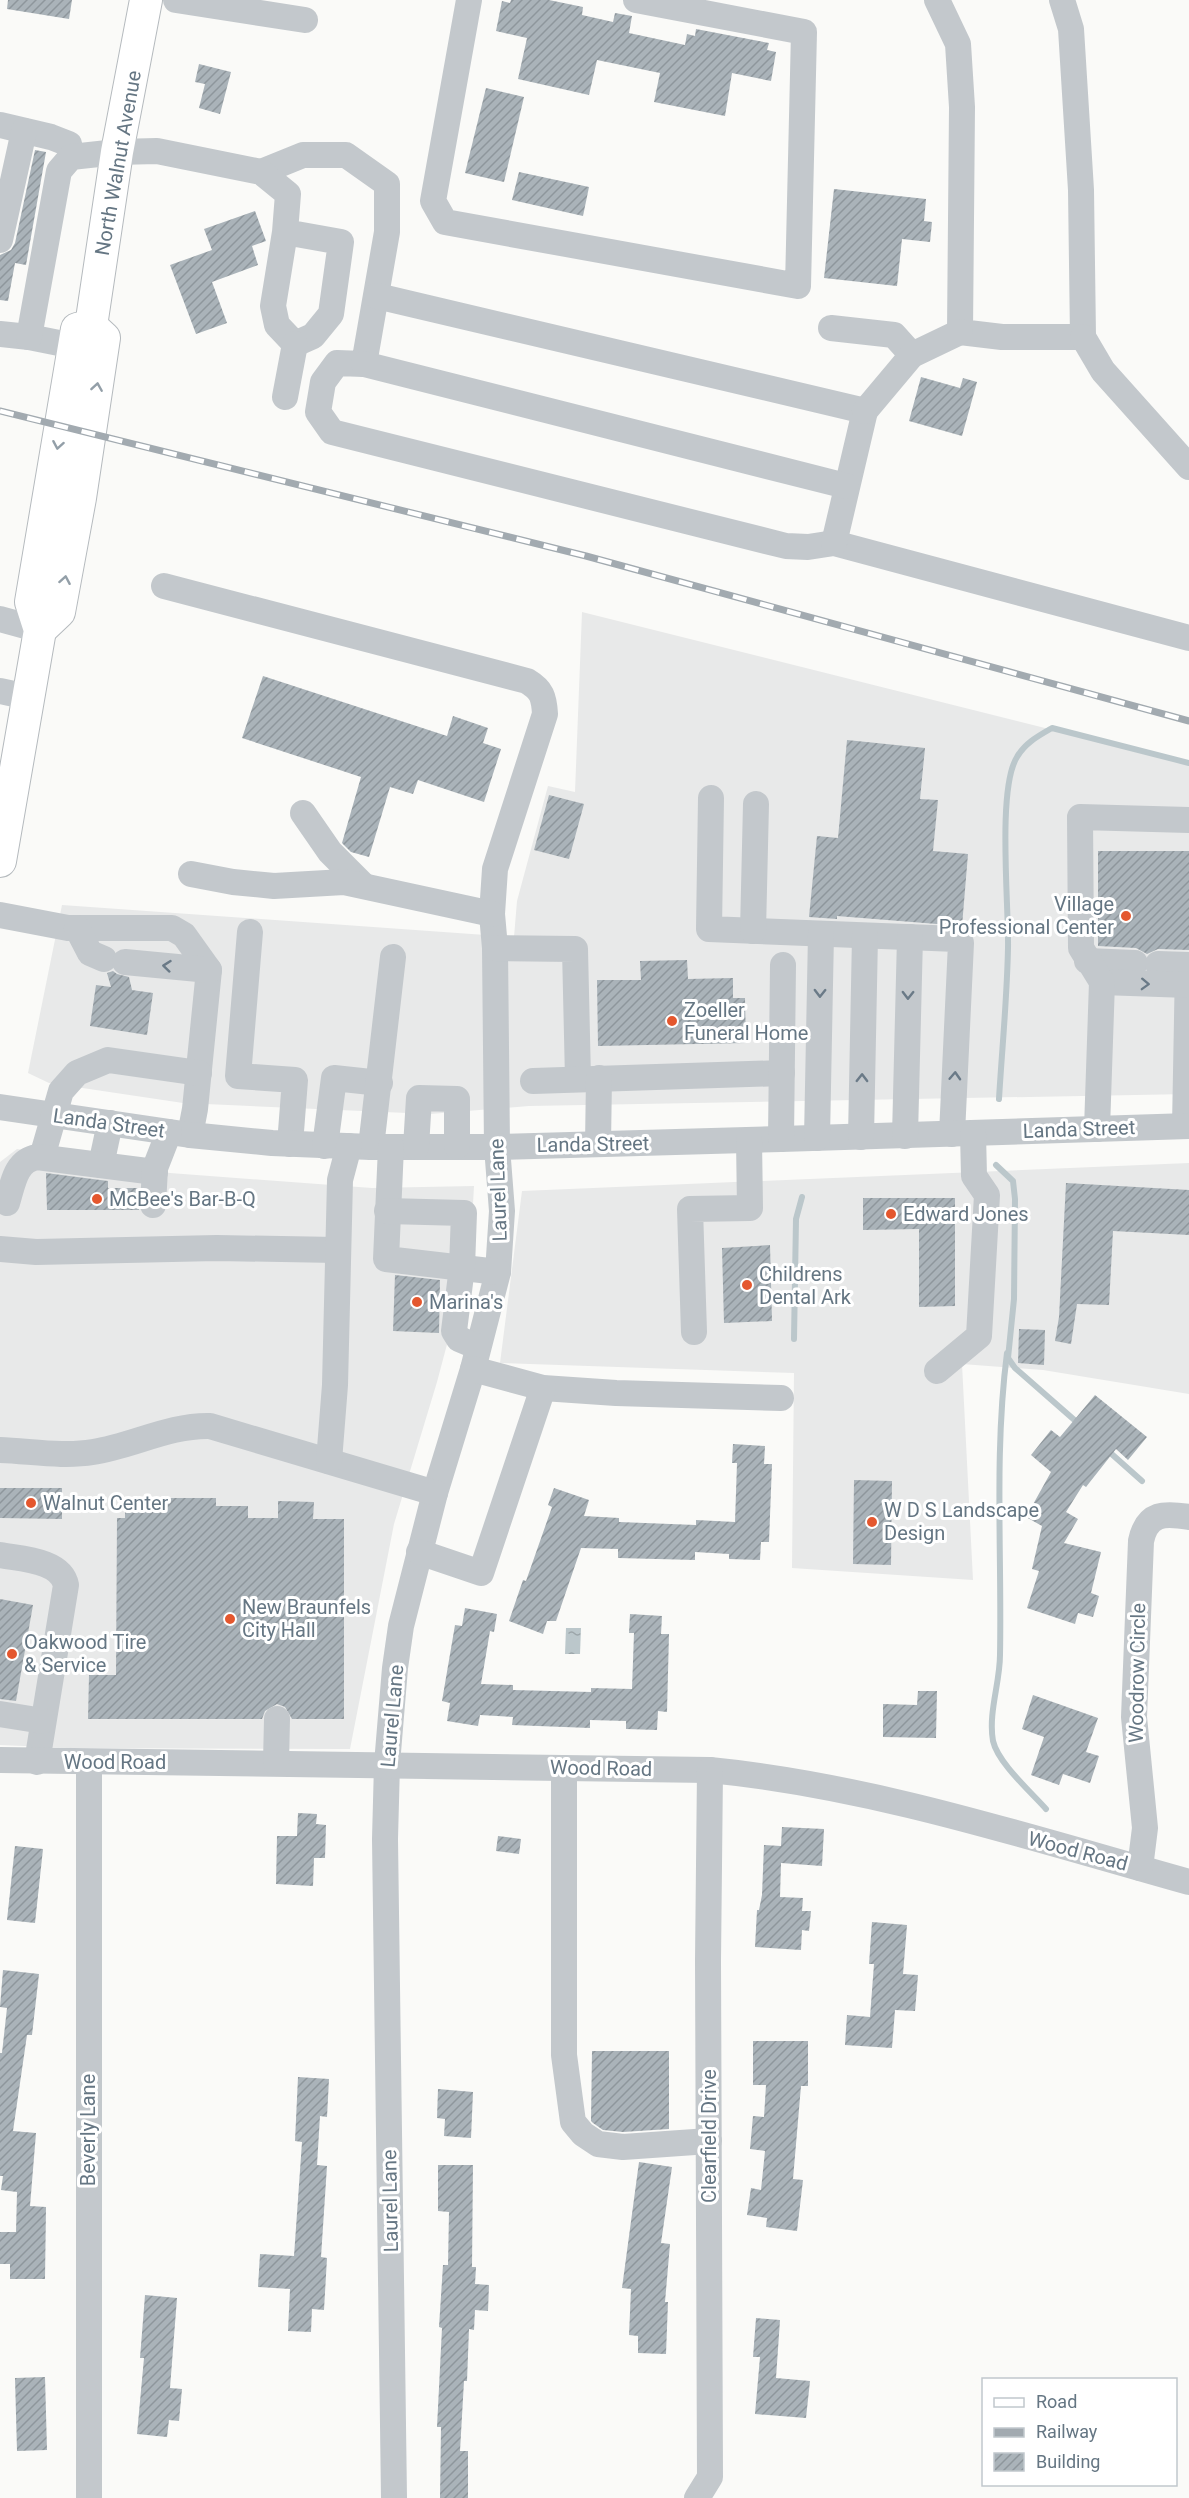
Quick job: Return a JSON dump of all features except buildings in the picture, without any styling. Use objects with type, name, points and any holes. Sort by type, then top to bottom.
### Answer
[{"type":"main road","name":"North Walnut Avenue","points":[[82,336],[146,0]]},
{"type":"main road","points":[[2,841],[14,694],[40,630],[59,612],[80,498],[104,338],[82,336]]},
{"type":"street","points":[[176,0],[304,20]]},
{"type":"street","points":[[469,0],[433,201],[445,222],[798,286],[804,32],[636,0]]},
{"type":"street","points":[[937,0],[958,44],[962,106],[960,332]]},
{"type":"street","points":[[1062,0],[1071,29],[1081,190],[1083,338],[1102,371],[1189,467]]},
{"type":"street","points":[[0,240],[12,128],[69,144],[71,157]]},
{"type":"street","points":[[29,337],[59,171],[71,157],[157,151],[261,172],[288,194],[285,232],[273,306],[277,325],[295,344]]},
{"type":"street","points":[[261,172],[303,155],[346,155],[387,184],[387,232],[364,364]]},
{"type":"street","points":[[285,232],[341,242],[330,315],[313,336],[295,344]]},
{"type":"street","points":[[376,296],[865,411]]},
{"type":"street","points":[[831,328],[894,335],[912,355]]},
{"type":"street","points":[[834,543],[865,411],[912,355],[960,332],[1002,337],[1083,338]]},
{"type":"street","points":[[0,334],[29,337],[82,336]]},
{"type":"street","points":[[285,397],[295,344]]},
{"type":"street","points":[[846,486],[364,364],[337,363],[323,382],[318,412],[332,432],[786,546],[808,547],[834,543],[1189,638]]},
{"type":"street","name":"Laurel Lane","points":[[164,586],[527,681],[537,687],[544,697],[545,714],[495,869],[492,914],[495,948],[497,1147],[502,1211],[498,1272],[400,1626],[387,1764],[385,1839],[394,2498]]},
{"type":"street","points":[[0,619],[40,630]]},
{"type":"street","points":[[711,798],[709,929],[957,939],[961,943],[962,1134],[974,1176],[987,1195],[980,1336],[937,1371]]},
{"type":"street","points":[[753,931],[756,804]]},
{"type":"street","points":[[303,813],[330,852],[363,885]]},
{"type":"street","points":[[1097,1129],[1102,982],[1081,948],[1080,817],[1189,820]]},
{"type":"street","points":[[191,874],[274,886],[344,882],[492,914]]},
{"type":"street","points":[[0,915],[77,928],[172,928],[184,935],[209,970],[199,1073],[180,1133],[155,1172],[153,1205]]},
{"type":"street","points":[[77,928],[90,953],[114,960],[209,970]]},
{"type":"street","points":[[250,932],[238,1076],[295,1080],[290,1144]]},
{"type":"street","points":[[817,1138],[821,934]]},
{"type":"street","points":[[861,1137],[865,936]]},
{"type":"street","points":[[905,1136],[910,937]]},
{"type":"street","points":[[495,948],[575,949],[588,1078],[598,1144]]},
{"type":"street","points":[[329,1461],[335,1385],[340,1180],[359,1146],[380,1083],[393,957]]},
{"type":"street","points":[[1087,961],[1188,964],[1187,1126]]},
{"type":"street","points":[[781,1139],[783,965]]},
{"type":"street","points":[[1102,982],[1188,985]]},
{"type":"street","points":[[42,1157],[61,1091],[77,1072],[108,1060],[199,1073]]},
{"type":"street","points":[[533,1081],[782,1072]]},
{"type":"street","points":[[380,1083],[334,1078],[359,1146],[387,1211],[386,1259],[498,1272]]},
{"type":"street","points":[[416,1147],[419,1098],[457,1099],[457,1146]]},
{"type":"street","name":"Landa Street","points":[[0,1107],[180,1133],[290,1144],[416,1147],[497,1147],[905,1136],[1187,1126]]},
{"type":"street","points":[[101,1165],[110,1123]]},
{"type":"street","points":[[694,1332],[690,1209],[750,1208],[749,1140]]},
{"type":"street","points":[[7,1203],[16,1171],[29,1158],[42,1157],[155,1172]]},
{"type":"street","points":[[387,1211],[464,1213],[462,1267],[454,1331],[476,1358],[543,1388],[616,1393],[781,1398]]},
{"type":"street","points":[[0,1249],[36,1252],[205,1248],[337,1250]]},
{"type":"street","points":[[419,1552],[481,1573],[543,1388]]},
{"type":"street","points":[[0,1450],[94,1452],[189,1426],[221,1427],[435,1493]]},
{"type":"street","name":"Woodrow Circle","points":[[1140,1868],[1145,1828],[1134,1717],[1141,1541],[1145,1527],[1158,1517],[1165,1514],[1189,1517]]},
{"type":"street","points":[[0,1555],[49,1566],[65,1579],[66,1592],[38,1762]]},
{"type":"street","points":[[0,1714],[43,1721]]},
{"type":"street","points":[[276,1762],[278,1719]]},
{"type":"street","name":"Wood Road","points":[[0,1760],[89,1763],[276,1762],[710,1770],[768,1776],[870,1797],[955,1817],[1189,1882]]},
{"type":"street","name":"Beverly Lane","points":[[89,1763],[89,2498]]},
{"type":"street","points":[[564,1768],[564,2055],[573,2122],[583,2134],[597,2144],[623,2146],[709,2141]]},
{"type":"street","name":"Clearfield Drive","points":[[697,2498],[710,2477],[710,1770]]},
{"type":"shaded area","points":[[582,612],[1189,764],[1189,1094],[529,1106],[430,1114],[183,1103],[49,1083],[28,1073],[62,905],[514,937],[517,901],[548,786],[575,792]]},
{"type":"shaded area","points":[[17,1149],[170,1173],[372,1188],[474,1186],[470,1258],[437,1382],[394,1524],[350,1749],[71,1748],[0,1745],[0,1162]]},
{"type":"shaded area","points":[[1189,1163],[1189,1394],[1043,1370],[962,1364],[973,1580],[792,1568],[794,1373],[500,1363],[522,1191]]},
{"type":"water","points":[[566,1628],[581,1628],[580,1654],[565,1654]]},
{"type":"waterway","points":[[999,1099],[1008,948],[1005,849],[1007,794],[1017,757],[1028,744],[1052,728],[1189,763]]},
{"type":"waterway","points":[[996,1165],[1013,1181],[1015,1199],[1014,1299],[1008,1358],[1015,1368],[1079,1424]]},
{"type":"waterway","points":[[794,1339],[796,1219],[802,1197]]},
{"type":"waterway","points":[[1007,1353],[1000,1466],[1000,1655],[992,1730],[993,1741],[1001,1759],[1046,1809]]},
{"type":"waterway","points":[[1106,1449],[1142,1481]]},
{"type":"railway","points":[[0,411],[586,556],[1189,721]]},
{"type":"place","name":"Village Professional Center","points":[[1126,916]]},
{"type":"place","name":"Zoeller Funeral Home","points":[[672,1021]]},
{"type":"place","name":"McBee's Bar-B-Q","points":[[97,1199]]},
{"type":"place","name":"Edward Jones","points":[[891,1214]]},
{"type":"place","name":"Childrens Dental Ark","points":[[747,1285]]},
{"type":"place","name":"Marina's","points":[[417,1302]]},
{"type":"place","name":"Walnut Center","points":[[31,1503]]},
{"type":"place","name":"W D S Landscape Design","points":[[872,1522]]},
{"type":"place","name":"New Braunfels City Hall","points":[[230,1619]]},
{"type":"place","name":"Oakwood Tire & Service","points":[[12,1654]]}]
